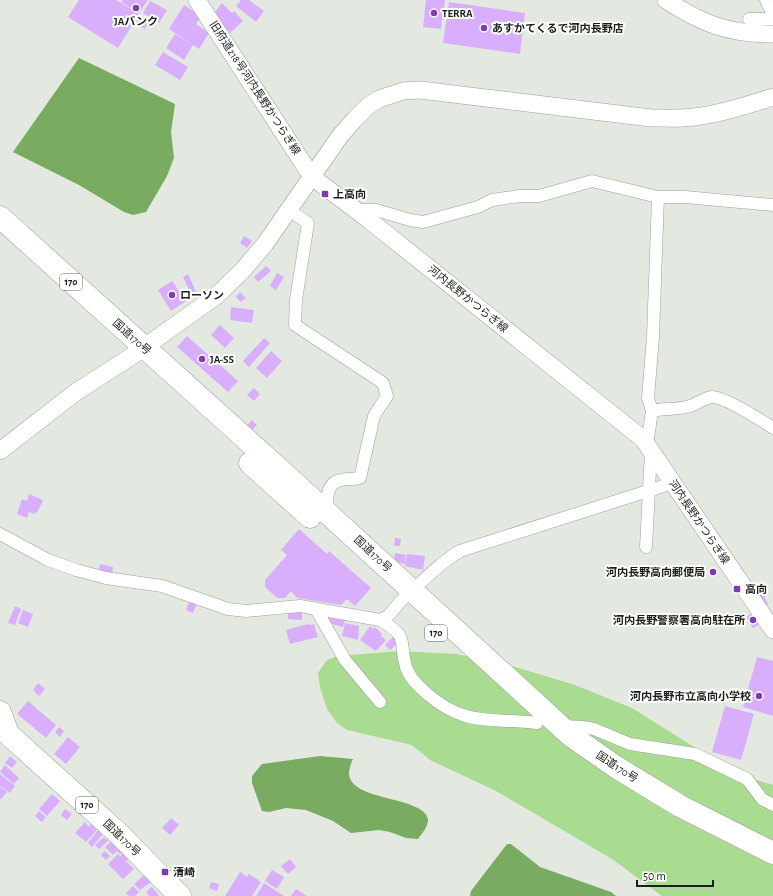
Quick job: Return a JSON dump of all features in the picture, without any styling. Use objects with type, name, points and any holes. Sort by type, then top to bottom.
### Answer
[{"type":"highway","name":"国道170号","points":[[0,217],[137,351],[407,596],[560,726],[616,767],[773,863]]},
{"type":"highway","name":"国道170号","points":[[0,234],[326,512],[407,596],[537,723],[562,744],[617,781],[676,817],[773,863]]},
{"type":"highway","name":"国道170号","points":[[0,712],[8,734],[118,833],[180,896]]},
{"type":"street","name":"旧府道218号河内長野かつらぎ線","points":[[198,0],[312,177]]},
{"type":"street","points":[[666,0],[708,23],[731,31],[773,34]]},
{"type":"street","points":[[766,0],[773,15]]},
{"type":"street","points":[[749,19],[773,19]]},
{"type":"street","points":[[0,451],[76,392],[216,296],[251,260],[289,210],[340,136],[368,106],[379,99],[403,91],[428,91],[650,118],[693,117],[719,113],[773,97]]},
{"type":"street","name":"河内長野かつらぎ線","points":[[312,177],[356,210],[643,439],[773,630]]},
{"type":"street","points":[[356,210],[376,210],[410,220],[423,222],[478,208],[492,200],[520,196],[539,196],[592,181],[658,197],[685,197],[773,205]]},
{"type":"street","points":[[646,547],[649,448],[652,411],[648,398],[653,337],[658,197]]},
{"type":"street","points":[[289,210],[308,223],[296,300],[295,325],[383,383],[387,396],[374,416],[360,478],[333,482],[328,490],[326,512]]},
{"type":"street","points":[[652,411],[686,407],[712,397],[729,403],[773,428]]},
{"type":"street","points":[[380,620],[389,616],[443,561],[460,551],[673,483]]},
{"type":"street","points":[[0,534],[48,560],[76,570],[106,578],[162,586],[228,608],[246,611],[300,606],[380,620],[399,633],[403,642],[406,667],[410,675],[420,687],[450,711],[483,721],[512,720],[537,723]]},
{"type":"street","points":[[316,609],[345,660],[380,702]]},
{"type":"street","points":[[560,726],[594,729],[630,744],[695,754],[747,779],[762,799],[773,805]]},
{"type":"shaded area","points":[[79,58],[175,104],[171,132],[174,158],[167,176],[146,212],[133,215],[124,212],[79,185],[13,152]]},
{"type":"shaded area","points":[[399,651],[456,654],[509,665],[575,685],[632,708],[710,757],[753,779],[773,785],[773,896],[662,896],[612,859],[496,791],[430,760],[412,745],[347,730],[337,723],[327,709],[320,687],[318,673],[327,660],[338,656]]},
{"type":"shaded area","points":[[320,756],[353,759],[349,774],[353,783],[362,790],[374,795],[403,802],[424,812],[428,823],[418,839],[406,838],[390,832],[379,830],[351,833],[333,821],[306,810],[286,808],[269,812],[262,811],[252,783],[252,776],[262,764]]},
{"type":"shaded area","points":[[507,844],[511,844],[540,867],[611,892],[616,896],[470,896],[471,891]]},
{"type":"building","points":[[79,0],[116,0],[139,14],[118,48],[68,17]]},
{"type":"building","name":"JAバンク","points":[[123,0],[148,0],[139,13],[121,2]]},
{"type":"building","points":[[241,0],[249,0],[264,11],[256,22],[236,6]]},
{"type":"building","name":"TERRA","points":[[426,0],[445,0],[441,29],[423,27]]},
{"type":"building","points":[[150,1],[167,10],[159,23],[143,13]]},
{"type":"building","name":"あすかてくるで河内長野店","points":[[449,2],[525,13],[520,54],[443,43]]},
{"type":"building","points":[[222,3],[232,13],[234,11],[243,21],[230,33],[225,27],[223,29],[212,16]]},
{"type":"building","points":[[184,5],[201,16],[196,24],[209,33],[199,49],[169,29]]},
{"type":"building","points":[[140,16],[150,21],[145,29],[135,24]]},
{"type":"building","points":[[175,34],[193,45],[184,60],[166,48]]},
{"type":"building","points":[[163,52],[188,67],[180,80],[155,65]]},
{"type":"building","points":[[244,236],[252,241],[247,248],[240,243]]},
{"type":"building","points":[[266,266],[271,271],[258,282],[254,277]]},
{"type":"building","points":[[277,273],[284,277],[276,290],[270,286]]},
{"type":"building","points":[[188,274],[197,294],[192,296],[183,277]]},
{"type":"building","points":[[172,281],[186,301],[171,311],[158,290]]},
{"type":"building","points":[[240,292],[246,298],[241,302],[236,297]]},
{"type":"building","points":[[231,307],[254,310],[252,323],[230,320]]},
{"type":"building","points":[[220,325],[234,338],[225,348],[211,335]]},
{"type":"building","points":[[187,336],[238,381],[228,392],[177,347]]},
{"type":"building","points":[[264,338],[270,343],[249,367],[243,361]]},
{"type":"building","points":[[271,351],[282,361],[267,378],[256,368]]},
{"type":"building","points":[[254,388],[260,394],[254,401],[247,395]]},
{"type":"building","points":[[252,420],[257,425],[251,431],[246,427]]},
{"type":"building","points":[[29,494],[43,500],[37,513],[35,512],[34,514],[29,512],[27,518],[17,514],[22,499],[27,501]]},
{"type":"building","points":[[299,529],[327,554],[329,551],[371,588],[355,606],[347,599],[341,605],[297,598],[291,591],[285,598],[277,598],[265,587],[265,580],[287,555],[281,550]]},
{"type":"building","points":[[395,538],[401,539],[400,546],[394,546]]},
{"type":"building","points":[[395,553],[406,555],[405,564],[398,563],[394,560]]},
{"type":"building","points":[[407,554],[425,556],[423,570],[405,566]]},
{"type":"building","points":[[100,564],[113,567],[112,575],[99,572]]},
{"type":"building","points":[[761,590],[768,604],[760,608],[752,594]]},
{"type":"building","points":[[190,599],[197,603],[193,613],[186,610]]},
{"type":"building","points":[[15,606],[21,609],[15,625],[8,623]]},
{"type":"building","points":[[23,610],[33,614],[28,627],[18,623]]},
{"type":"building","points":[[288,611],[302,612],[302,620],[288,619]]},
{"type":"building","points":[[754,612],[760,624],[753,628],[746,617]]},
{"type":"building","points":[[330,616],[345,620],[343,627],[328,623]]},
{"type":"building","points":[[345,623],[359,626],[358,640],[342,636]]},
{"type":"building","points":[[308,624],[314,624],[318,637],[290,644],[286,630]]},
{"type":"building","points":[[370,626],[373,629],[375,627],[382,634],[381,636],[386,640],[376,651],[360,640]]},
{"type":"building","points":[[393,637],[398,643],[390,650],[385,645]]},
{"type":"building","name":"河内長野市立高向小学校","points":[[757,657],[773,661],[773,716],[743,707]]},
{"type":"building","points":[[38,683],[45,689],[39,696],[33,690]]},
{"type":"building","points":[[28,701],[56,725],[46,738],[17,714]]},
{"type":"building","points":[[725,706],[754,714],[741,760],[712,752]]},
{"type":"building","points":[[59,727],[64,731],[60,737],[55,732]]},
{"type":"building","points":[[68,737],[80,747],[66,764],[54,754]]},
{"type":"building","points":[[10,756],[17,762],[12,768],[5,763]]},
{"type":"building","points":[[5,765],[19,778],[14,784],[0,772]]},
{"type":"building","points":[[0,774],[15,786],[10,793],[0,786]]},
{"type":"building","points":[[0,787],[7,792],[1,799],[0,799]]},
{"type":"building","points":[[52,794],[60,801],[47,816],[39,809]]},
{"type":"building","points":[[65,809],[72,814],[67,820],[61,815]]},
{"type":"building","points":[[39,811],[46,817],[42,822],[35,816]]},
{"type":"building","points":[[171,818],[179,825],[170,835],[162,828]]},
{"type":"building","points":[[85,822],[89,827],[91,824],[97,830],[86,842],[75,833]]},
{"type":"building","points":[[98,830],[103,834],[92,847],[88,843]]},
{"type":"building","points":[[104,837],[108,841],[99,849],[95,845]]},
{"type":"building","points":[[115,838],[125,849],[120,854],[117,851],[113,855],[105,847]]},
{"type":"building","points":[[105,851],[110,856],[106,860],[101,855]]},
{"type":"building","points":[[123,853],[129,859],[126,861],[134,869],[123,879],[108,864],[118,854],[120,856]]},
{"type":"building","points":[[290,859],[296,867],[288,874],[281,866]]},
{"type":"building","points":[[272,870],[284,877],[277,889],[265,881]]},
{"type":"building","points":[[148,871],[155,879],[140,890],[134,884]]},
{"type":"building","points":[[240,872],[247,877],[249,874],[261,882],[252,896],[225,896]]},
{"type":"building","points":[[211,882],[219,884],[217,891],[209,888]]},
{"type":"building","points":[[264,883],[284,896],[256,896]]},
{"type":"building","points":[[133,886],[139,892],[135,896],[129,896],[126,893]]},
{"type":"building","points":[[152,887],[159,895],[149,896],[146,892]]},
{"type":"building","points":[[296,889],[307,896],[291,896]]},
{"type":"place","name":"JAバンク","points":[[136,8]]},
{"type":"place","name":"TERRA","points":[[434,13]]},
{"type":"place","name":"あすかてくるで河内長野店","points":[[484,28]]},
{"type":"place","name":"上高向","points":[[325,194]]},
{"type":"place","name":"ローソン","points":[[172,295]]},
{"type":"place","name":"JA-SS","points":[[202,359]]},
{"type":"place","name":"河内長野高向郵便局","points":[[713,572]]},
{"type":"place","name":"高向","points":[[737,589]]},
{"type":"place","name":"河内長野警察署高向駐在所","points":[[753,620]]},
{"type":"place","name":"河内長野市立高向小学校","points":[[759,696]]},
{"type":"place","name":"清崎","points":[[165,872]]}]
